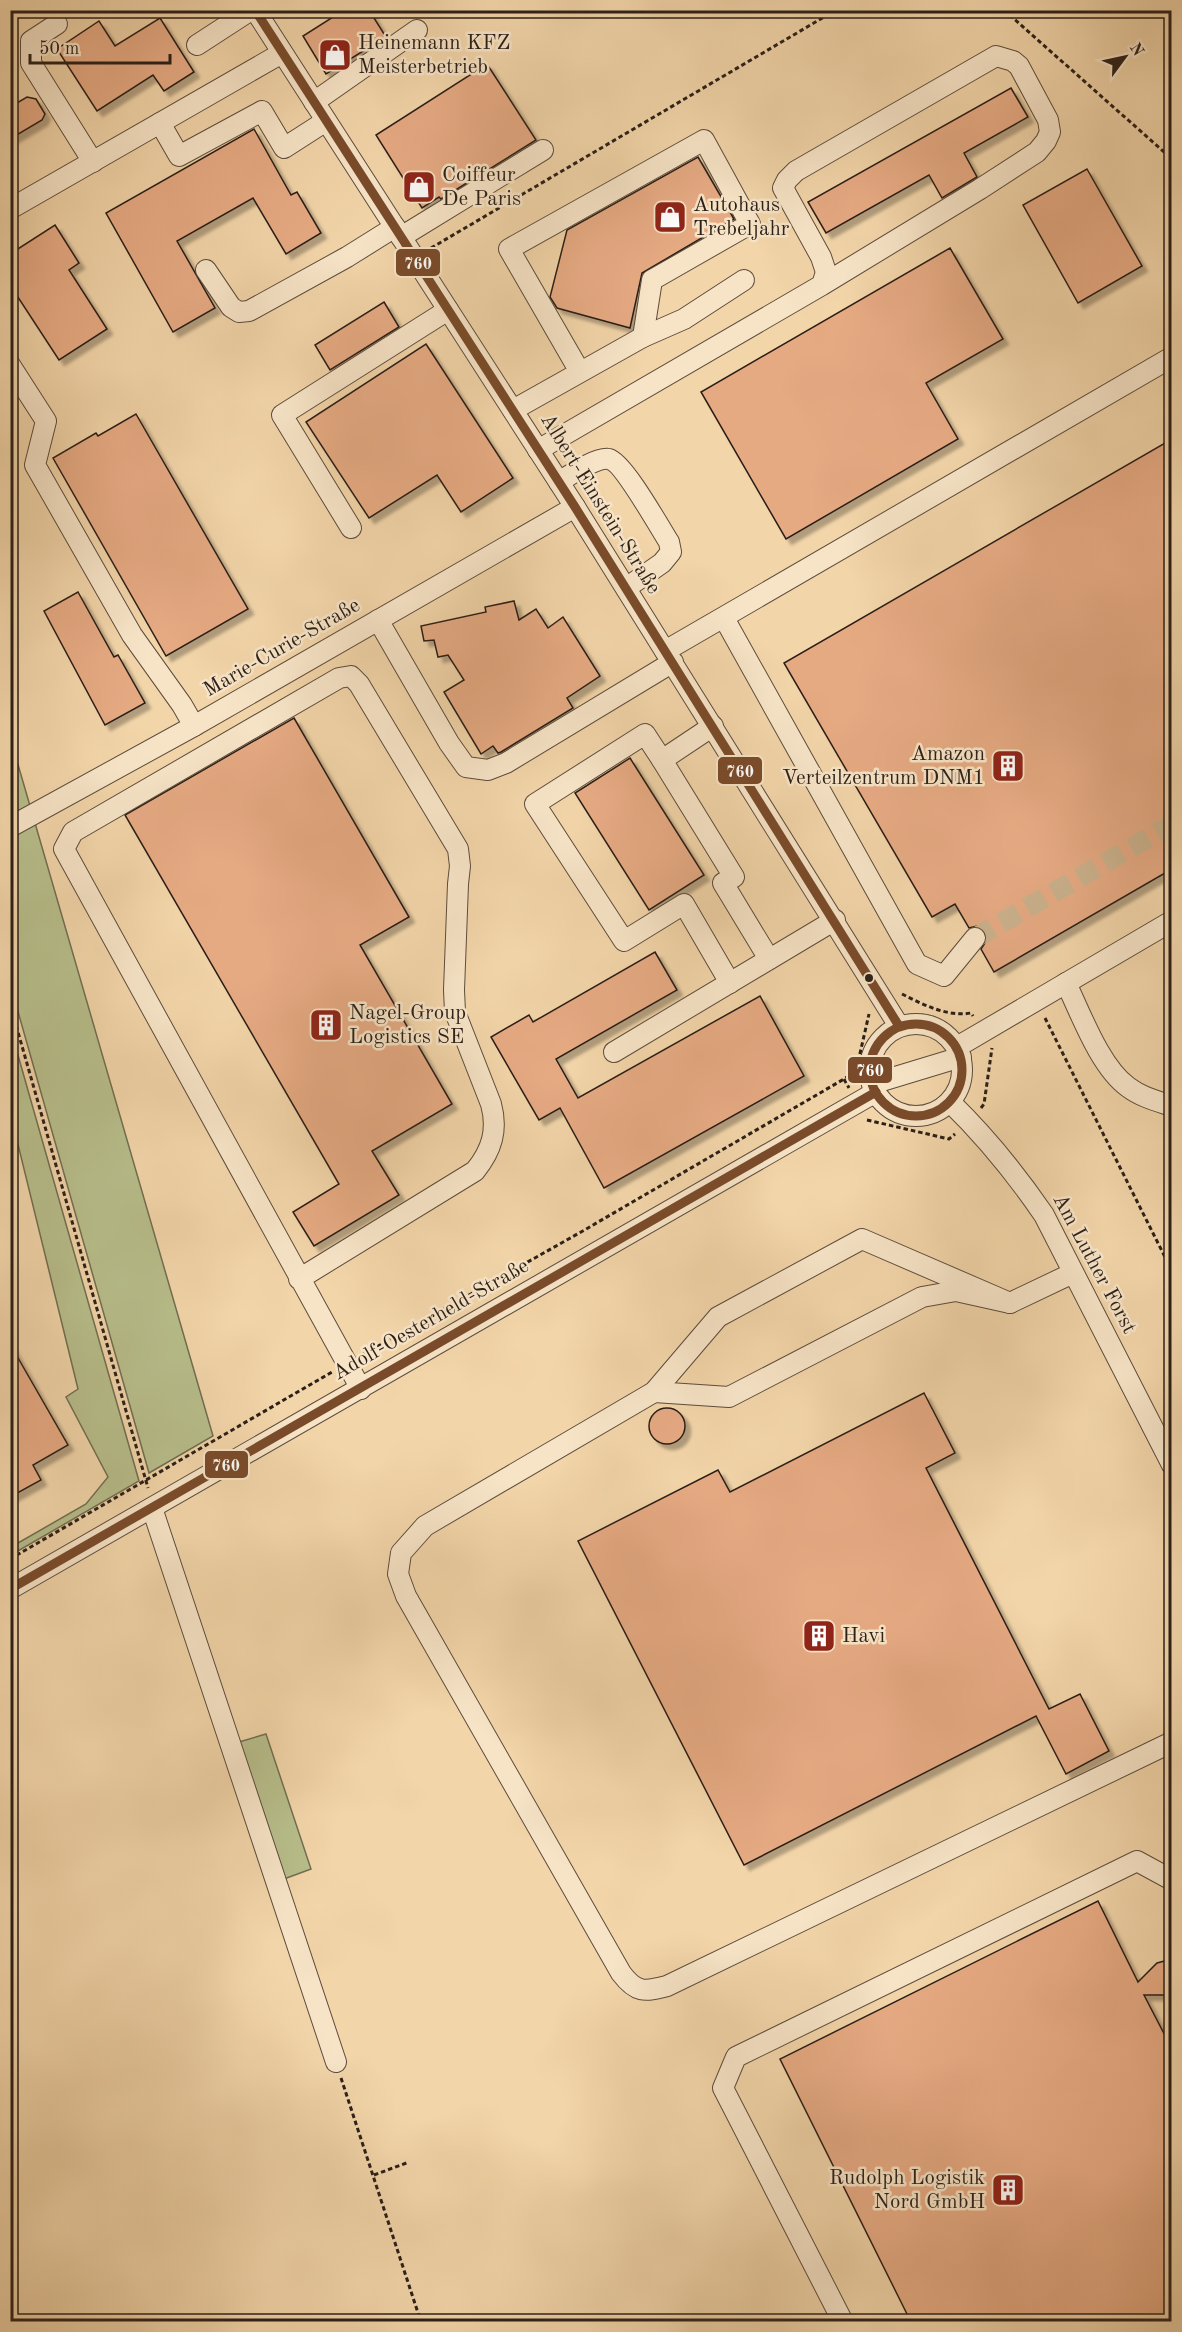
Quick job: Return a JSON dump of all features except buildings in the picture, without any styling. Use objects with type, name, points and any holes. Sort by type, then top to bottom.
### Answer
[{"type":"street","points":[[197,45],[253,10]]},
{"type":"street","name":"Albert-Einstein-Straße","points":[[253,10],[575,507],[835,920],[899,1026]]},
{"type":"street","points":[[57,24],[31,41],[31,63],[93,162]]},
{"type":"street","points":[[314,102],[417,30]]},
{"type":"street","points":[[10,208],[282,53]]},
{"type":"street","points":[[538,450],[822,285],[1037,152],[1050,132],[1048,120],[1013,61],[996,56],[796,171],[787,180],[783,188],[821,257],[826,272],[822,285]]},
{"type":"street","points":[[160,123],[179,156],[262,111],[284,148],[326,122]]},
{"type":"street","points":[[580,372],[509,249],[704,140],[750,224],[652,280],[643,337]]},
{"type":"street","points":[[206,270],[231,307],[239,312],[249,311],[347,257],[398,232],[543,150]]},
{"type":"street","points":[[513,411],[643,337],[684,319],[744,280]]},
{"type":"street","points":[[351,528],[282,416],[448,310]]},
{"type":"street","points":[[378,620],[449,743],[466,767],[488,770],[506,763],[669,657],[724,618],[1172,357]]},
{"type":"street","points":[[10,365],[46,421],[35,465],[132,635],[182,705],[194,726]]},
{"type":"street","points":[[559,482],[590,464],[608,459],[615,462],[669,542],[671,552],[662,562],[626,588]]},
{"type":"street","name":"Marie-Curie-Straße","points":[[10,827],[194,726],[575,507]]},
{"type":"street","points":[[724,618],[917,964],[944,976],[975,938]]},
{"type":"street","points":[[299,1279],[475,1171],[486,1158],[493,1138],[494,1118],[491,1104],[456,1012],[454,990],[460,866],[458,849],[359,684],[351,676],[339,678],[73,832],[64,849],[299,1279],[361,1389]]},
{"type":"street","points":[[662,760],[713,726]]},
{"type":"street","points":[[730,983],[684,904],[624,941],[535,804],[645,735],[734,876],[723,883],[769,959]]},
{"type":"street","points":[[614,1052],[835,920]]},
{"type":"street","points":[[959,1052],[1034,1001],[1172,921]]},
{"type":"street","points":[[1066,983],[1101,1053],[1116,1075],[1134,1091],[1172,1106]]},
{"type":"street","points":[[912,1023],[925,1024],[942,1030],[959,1052],[963,1069],[962,1081],[957,1093],[939,1111],[925,1116],[910,1116],[896,1112],[884,1104],[874,1088],[870,1070],[872,1057],[878,1044],[899,1026],[912,1023]]},
{"type":"street","name":"Adolf-Oesterheld-Straße","points":[[10,1589],[361,1389],[874,1088],[959,1052]]},
{"type":"street","name":"Am Luther Forst","points":[[950,1102],[986,1138],[1044,1215],[1172,1465]]},
{"type":"street","points":[[1010,1303],[862,1239],[718,1317],[654,1392],[425,1526],[401,1553],[398,1574],[412,1606],[630,1984],[644,1990],[667,1986],[1172,1742]]},
{"type":"street","points":[[654,1392],[729,1397],[922,1297],[956,1291],[1010,1303],[1073,1273]]},
{"type":"street","points":[[152,1508],[336,2062]]},
{"type":"street","points":[[843,2322],[723,2088],[736,2057],[1137,1861],[1172,1880]]},
{"type":"path","points":[[414,258],[836,10]]},
{"type":"path","points":[[1004,10],[1172,159]]},
{"type":"path","points":[[1034,1001],[1172,1271]]},
{"type":"path","points":[[10,1004],[146,1480],[152,1508]]},
{"type":"path","points":[[10,1559],[844,1079],[856,1071],[867,1015],[885,1004]]},
{"type":"path","points":[[336,2062],[421,2322]]},
{"type":"path","points":[[374,2175],[409,2162]]},
{"type":"green space","points":[[10,737],[213,1436],[149,1473],[11,987]]},
{"type":"green space","points":[[10,1027],[139,1481],[11,1555],[11,1547],[86,1504],[108,1477],[66,1397],[78,1389],[11,1116]]},
{"type":"green space","points":[[266,1734],[311,1869],[284,1879],[239,1742]]},
{"type":"tunnel","points":[[975,938],[1172,824]]},
{"type":"transit line","name":"760","points":[[255,10],[575,507],[899,1026]]},
{"type":"transit line","name":"760","points":[[916,1024],[934,1027],[949,1037],[959,1052],[962,1070],[959,1088],[949,1103],[934,1113],[916,1116],[898,1113],[883,1103],[873,1088],[870,1070],[873,1052],[883,1037],[898,1027],[916,1024]]},
{"type":"transit line","name":"760","points":[[10,1589],[876,1092]]},
{"type":"place","name":"Heinemann KFZ Meisterbetrieb","points":[[335,55]]},
{"type":"place","name":"Coiffeur De Paris","points":[[419,187]]},
{"type":"place","name":"Autohaus Trebeljahr","points":[[670,217]]},
{"type":"place","name":"Amazon Verteilzentrum DNM1","points":[[1008,766]]},
{"type":"place","name":"Nagel-Group Logistics SE","points":[[326,1025]]},
{"type":"place","name":"Havi","points":[[819,1636]]},
{"type":"place","name":"Rudolph Logistik Nord GmbH","points":[[1008,2190]]}]
